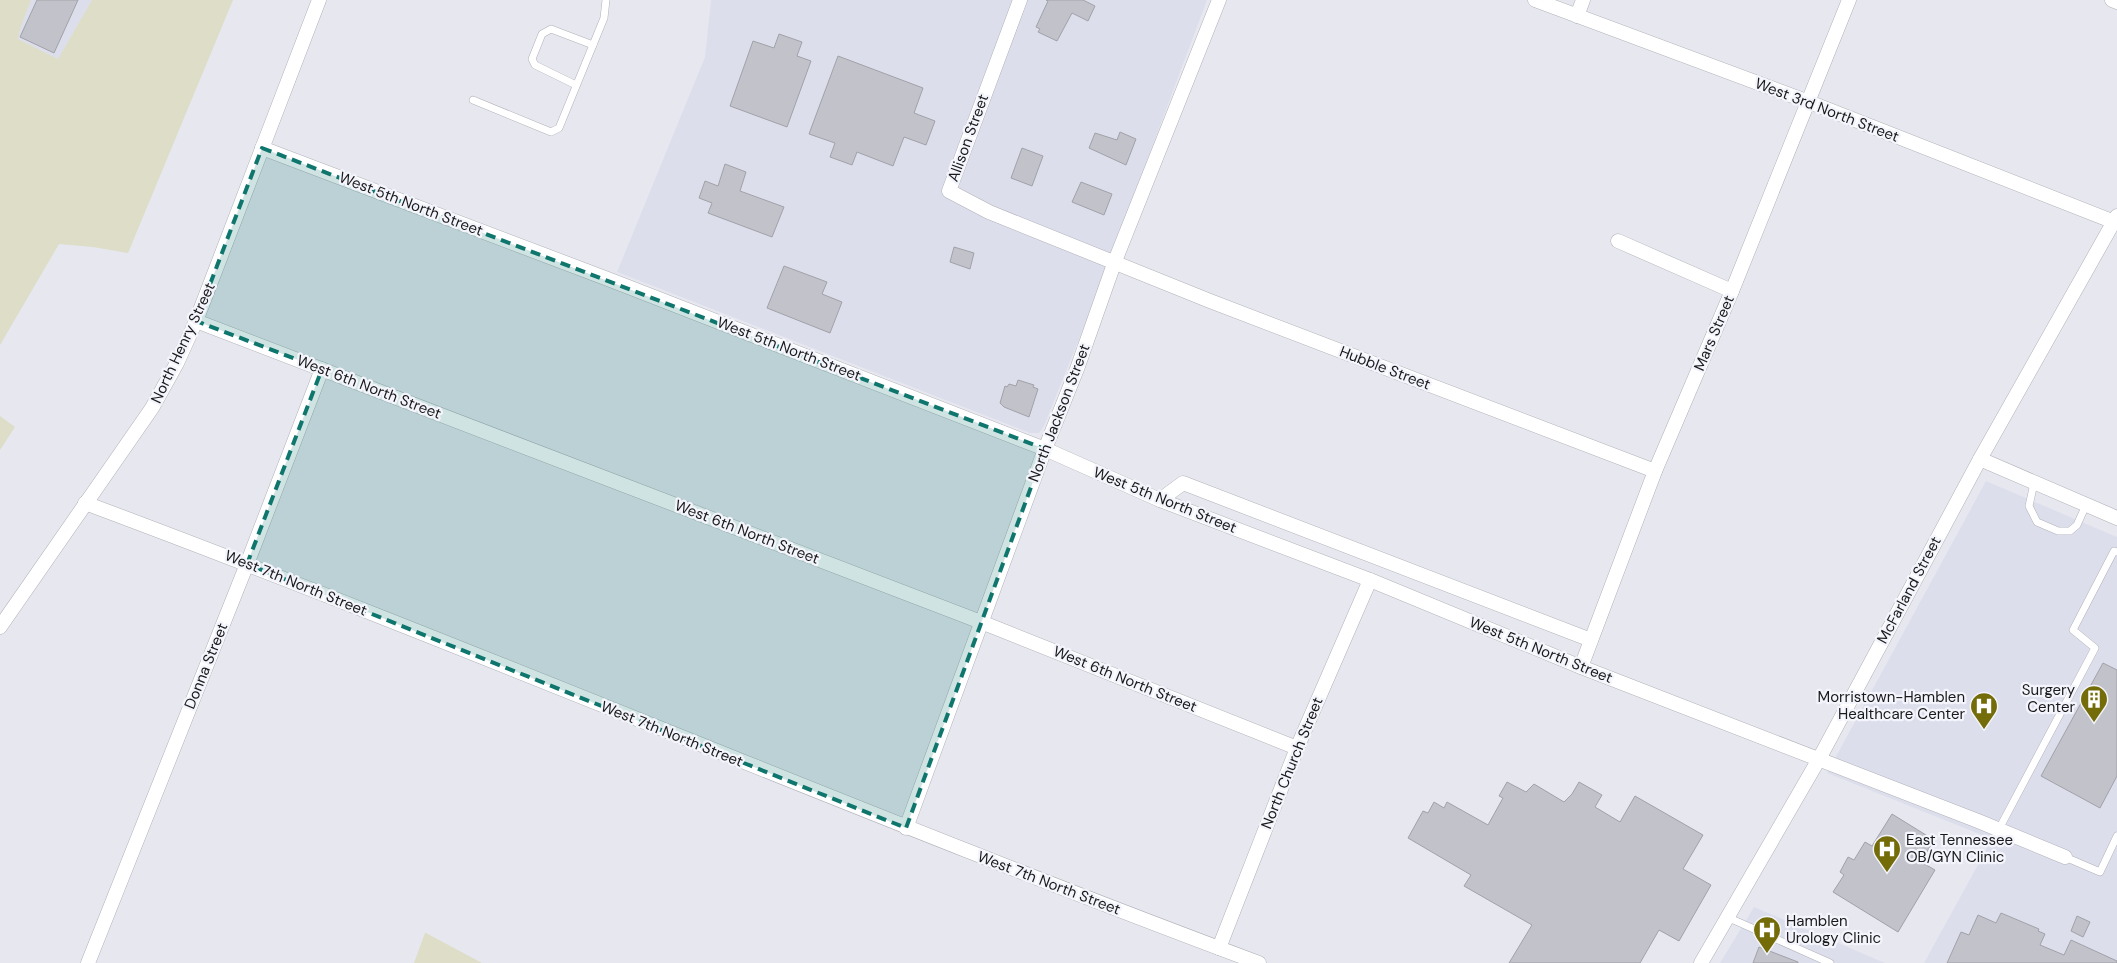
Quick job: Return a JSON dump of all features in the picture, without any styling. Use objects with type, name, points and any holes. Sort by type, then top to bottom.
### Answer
[{"type":"street","name":"North Henry Street","points":[[0,627],[152,408],[177,363],[196,321],[319,0]]},
{"type":"street","name":"Allison Street","points":[[1020,0],[949,191],[989,212],[1115,261]]},
{"type":"street","name":"North Jackson Street","points":[[906,828],[1045,449],[1077,370],[1115,261],[1219,0]]},
{"type":"street","name":"West 3rd North Street","points":[[1535,0],[1809,102],[2116,221]]},
{"type":"street","points":[[1577,16],[1584,0]]},
{"type":"street","name":"Mars Street","points":[[1581,667],[1655,471],[1732,291],[1849,0]]},
{"type":"street","name":"West 5th North Street","points":[[262,148],[623,284],[1045,449],[1160,500],[1370,580],[1581,667],[1998,829],[2065,857]]},
{"type":"street","name":"McFarland Street","points":[[1701,963],[1819,759],[1980,459],[2116,221]]},
{"type":"street","points":[[1618,242],[1732,291]]},
{"type":"street","name":"Hubble Street","points":[[1115,261],[1220,304],[1655,471]]},
{"type":"street","name":"West 6th North Street","points":[[196,321],[981,622],[1297,748]]},
{"type":"street","name":"Donna Street","points":[[88,963],[248,564],[322,369]]},
{"type":"street","points":[[1980,459],[2117,518]]},
{"type":"street","points":[[1160,500],[1183,483],[1591,640]]},
{"type":"street","name":"West 7th North Street","points":[[86,503],[248,564],[906,828],[1259,963]]},
{"type":"street","name":"North Church Street","points":[[1219,948],[1297,748],[1370,580]]},
{"type":"lane","points":[[472,100],[551,132],[559,128],[604,18],[606,0]]},
{"type":"lane","points":[[576,85],[535,65],[532,59],[542,34],[551,29],[593,45]]},
{"type":"lane","points":[[2034,482],[2028,506],[2037,522],[2058,531],[2070,531],[2077,525],[2086,505]]},
{"type":"lane","points":[[1998,829],[2094,648],[2073,630],[2114,551],[2117,552]]},
{"type":"lane","points":[[2065,857],[2100,872],[2117,836]]},
{"type":"lane","points":[[1727,917],[1830,963]]},
{"type":"highlighted area","points":[[262,148],[1045,449],[906,828],[247,564],[322,369],[196,321]]},
{"type":"shaded area","points":[[31,0],[92,0],[58,59],[18,39]]},
{"type":"shaded area","points":[[711,0],[1207,0],[1096,297],[1044,426],[1039,433],[1030,433],[617,272],[705,57]]},
{"type":"shaded area","name":"Morristown-Hamblen Healthcare Center","points":[[1986,481],[2117,537],[2117,963],[1924,963],[1992,839],[1827,773]]},
{"type":"shaded area","points":[[1754,907],[1885,963],[1720,963]]},
{"type":"green space","points":[[0,0],[31,0],[18,39],[58,59],[92,0],[233,0],[128,253],[59,244],[0,345]]},
{"type":"green space","points":[[0,416],[15,427],[0,450]]},
{"type":"green space","points":[[426,933],[482,963],[414,963]]},
{"type":"building","points":[[37,0],[78,0],[54,53],[20,37]]},
{"type":"building","points":[[1046,0],[1083,0],[1095,6],[1088,21],[1072,13],[1057,41],[1038,32],[1040,29],[1036,27],[1048,1]]},
{"type":"building","points":[[779,34],[802,42],[797,56],[811,61],[787,127],[730,106],[753,41],[774,48]]},
{"type":"building","points":[[838,56],[923,88],[914,113],[935,121],[926,145],[904,137],[893,166],[857,152],[852,165],[830,157],[835,143],[809,134]]},
{"type":"building","points":[[1120,132],[1136,139],[1126,165],[1089,148],[1095,133],[1117,140]]},
{"type":"building","points":[[1022,148],[1043,156],[1032,186],[1011,178]]},
{"type":"building","points":[[725,164],[746,172],[740,191],[784,207],[772,237],[708,213],[712,203],[699,198],[705,181],[718,186]]},
{"type":"building","points":[[1081,182],[1112,194],[1104,215],[1072,202]]},
{"type":"building","points":[[954,247],[974,253],[970,269],[950,262]]},
{"type":"building","points":[[784,266],[827,282],[822,294],[842,302],[830,333],[767,308]]},
{"type":"building","points":[[1018,380],[1034,385],[1033,387],[1038,389],[1029,417],[1004,407],[1000,403],[1005,386],[1007,387],[1009,384],[1016,386]]},
{"type":"building","name":"Surgery Center","points":[[2103,663],[2117,670],[2117,776],[2100,808],[2041,776]]},
{"type":"building","points":[[1507,782],[1526,792],[1534,784],[1564,802],[1572,794],[1579,782],[1602,795],[1595,807],[1620,822],[1635,796],[1703,835],[1683,869],[1711,885],[1679,941],[1659,930],[1640,963],[1509,963],[1532,925],[1464,886],[1471,875],[1408,838],[1423,811],[1428,813],[1434,802],[1444,808],[1447,802],[1488,825],[1503,798],[1499,796]]},
{"type":"building","name":"East Tennessee OB/GYN Clinic","points":[[1892,814],[1934,840],[1921,862],[1935,870],[1898,932],[1833,892],[1844,875],[1840,872],[1848,857],[1854,860],[1865,842],[1872,846]]},
{"type":"building","points":[[2001,913],[2039,929],[2038,931],[2045,934],[2040,945],[2064,955],[2071,940],[2117,961],[2117,963],[1947,963],[1961,932],[1969,935],[1978,915],[1996,923]]},
{"type":"building","points":[[2077,916],[2090,922],[2083,937],[2071,931]]},
{"type":"building","name":"Hamblen Urology Clinic","points":[[1759,947],[1798,962],[1798,963],[1753,963]]},
{"type":"place","name":"Surgery Center","points":[[2094,723]]},
{"type":"place","name":"Morristown-Hamblen Healthcare Center","points":[[1984,730]]},
{"type":"place","name":"East Tennessee OB/GYN Clinic","points":[[1887,873]]},
{"type":"place","name":"Hamblen Urology Clinic","points":[[1767,954]]}]
